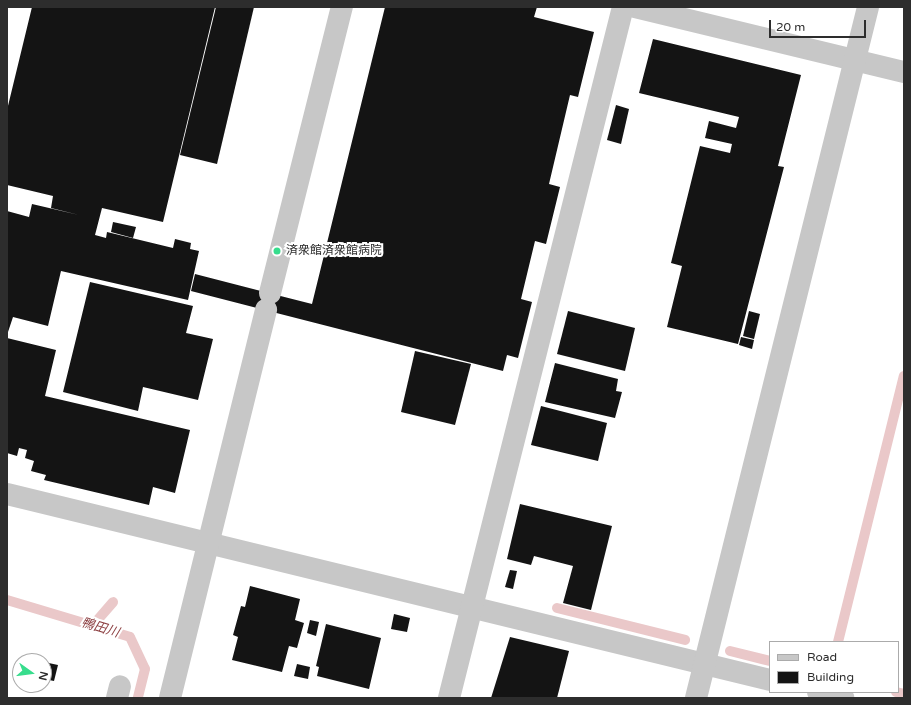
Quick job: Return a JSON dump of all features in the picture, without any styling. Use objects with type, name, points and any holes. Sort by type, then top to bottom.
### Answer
[{"type":"street","points":[[170,698],[342,7]]},
{"type":"street","points":[[449,698],[623,7]]},
{"type":"street","points":[[636,7],[904,72]]},
{"type":"street","points":[[696,698],[868,7]]},
{"type":"street","points":[[7,494],[769,680]]},
{"type":"street","points":[[822,693],[843,698]]},
{"type":"building","points":[[32,7],[215,7],[163,222],[102,208],[95,235],[106,238],[107,232],[173,248],[175,239],[191,243],[190,249],[199,251],[188,300],[61,271],[48,326],[13,317],[7,335],[7,211],[29,217],[32,204],[79,215],[51,208],[53,196],[7,185],[7,110]]},
{"type":"building","points":[[216,7],[254,7],[217,164],[180,155]]},
{"type":"building","points":[[385,7],[537,7],[534,17],[594,32],[578,97],[570,95],[549,184],[560,187],[546,244],[535,241],[521,299],[532,302],[518,358],[507,355],[503,371],[191,291],[195,274],[312,304]]},
{"type":"building","points":[[653,39],[801,75],[778,166],[784,167],[738,344],[667,327],[682,266],[671,263],[700,146],[730,153],[732,144],[705,138],[709,121],[736,128],[739,117],[639,93]]},
{"type":"building","points":[[616,105],[629,109],[621,144],[607,140]]},
{"type":"building","points":[[113,222],[136,227],[133,238],[111,232]]},
{"type":"building","points":[[90,282],[193,306],[186,333],[213,339],[198,400],[143,387],[138,411],[63,392]]},
{"type":"building","points":[[568,311],[635,328],[625,371],[557,354]]},
{"type":"building","points":[[749,311],[760,314],[754,339],[743,336]]},
{"type":"building","points":[[741,337],[754,340],[752,349],[739,345]]},
{"type":"building","points":[[7,338],[56,350],[45,396],[190,430],[175,493],[153,487],[149,505],[44,480],[46,475],[31,471],[34,461],[25,458],[27,450],[19,448],[17,456],[7,453]]},
{"type":"building","points":[[415,351],[471,364],[455,425],[401,412]]},
{"type":"building","points":[[555,363],[618,379],[616,391],[622,392],[615,418],[545,402]]},
{"type":"building","points":[[541,406],[607,423],[598,461],[531,445]]},
{"type":"building","points":[[520,504],[612,526],[591,610],[563,603],[573,566],[534,556],[531,565],[507,559]]},
{"type":"building","points":[[510,570],[517,571],[513,589],[505,587]]},
{"type":"building","points":[[250,586],[300,599],[295,620],[304,623],[297,648],[289,646],[282,672],[232,660],[238,637],[233,635],[241,606],[245,607]]},
{"type":"building","points":[[394,614],[410,618],[407,632],[391,629]]},
{"type":"building","points":[[310,620],[319,622],[316,636],[307,633]]},
{"type":"building","points":[[326,624],[381,638],[369,689],[317,676],[319,667],[316,666]]},
{"type":"building","points":[[510,637],[569,651],[557,698],[491,698]]},
{"type":"building","points":[[52,664],[58,665],[54,681],[52,681]]},
{"type":"building","points":[[297,664],[310,667],[308,679],[294,676]]},
{"type":"waterway","points":[[838,641],[904,376]]},
{"type":"waterway","name":"鴨田川","points":[[7,600],[130,637],[145,669],[138,698]]},
{"type":"waterway","points":[[94,624],[113,602]]},
{"type":"waterway","points":[[557,608],[685,640]]},
{"type":"waterway","points":[[730,651],[769,661]]},
{"type":"waterway","points":[[899,693],[904,694]]},
{"type":"place","name":"済衆館済衆館病院","points":[[277,251]]}]
